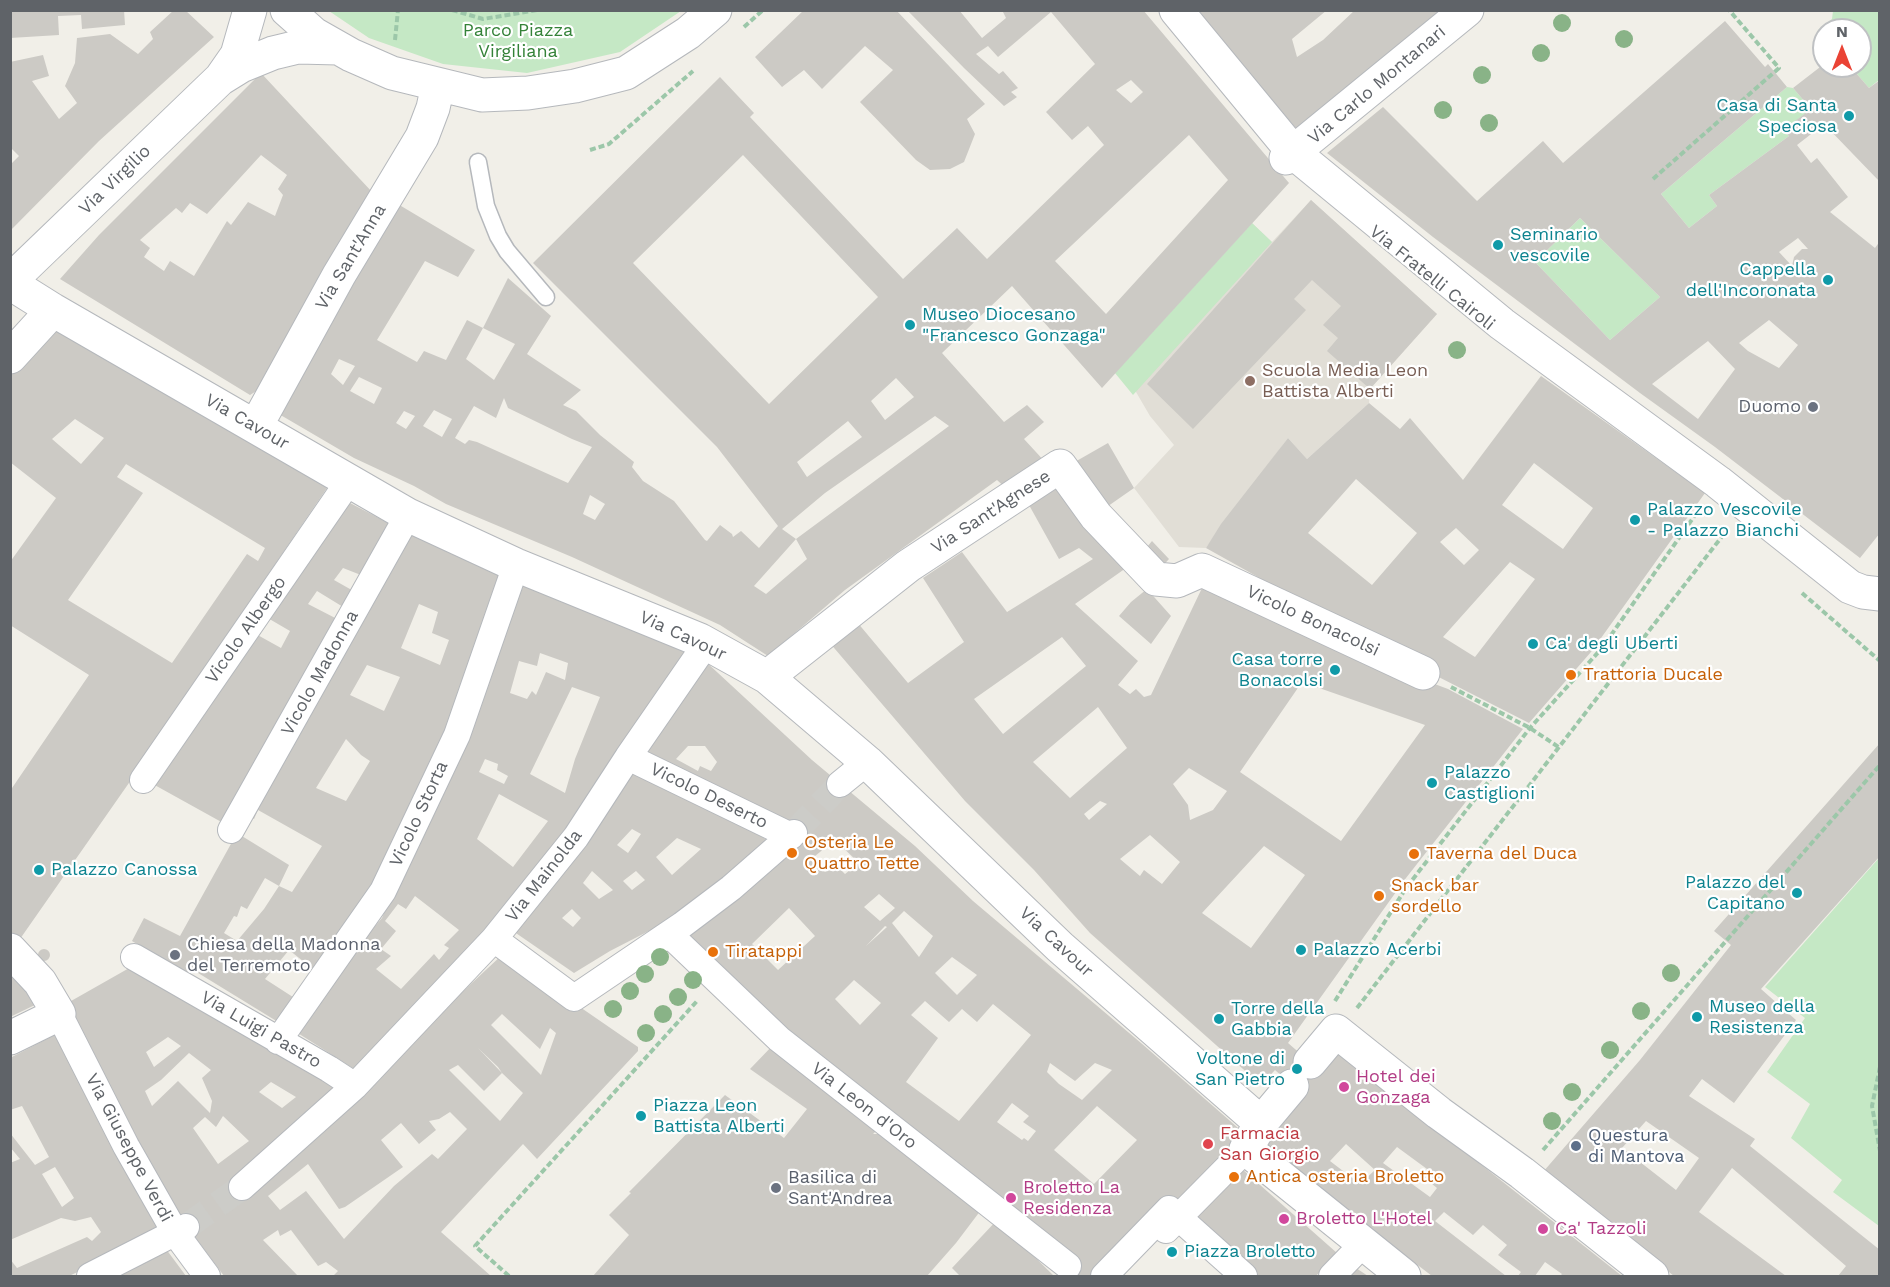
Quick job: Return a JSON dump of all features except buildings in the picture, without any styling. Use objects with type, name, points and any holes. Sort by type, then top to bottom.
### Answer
[{"type":"street","name":"Via Virgilio","points":[[10,282],[220,79],[237,55],[250,10]]},
{"type":"street","points":[[287,10],[302,26],[338,48],[392,73],[482,94],[528,93],[575,86],[626,73],[688,33],[726,22]]},
{"type":"street","name":"Via Fratelli Cairoli","points":[[1176,10],[1290,155],[1502,324],[1850,587],[1863,592],[1880,594]]},
{"type":"street","name":"Via Carlo Montanari","points":[[1290,155],[1467,10]]},
{"type":"street","name":"Via Virgilio","points":[[220,79],[241,66],[273,52],[298,47],[338,48]]},
{"type":"street","name":"Via Sant'Anna","points":[[256,426],[339,274],[422,137],[433,108],[438,85]]},
{"type":"street","name":"Via Cavour","points":[[10,282],[53,310],[408,515],[516,565],[700,640],[767,677],[867,762],[1060,947],[1363,1244],[1404,1276]]},
{"type":"street","points":[[10,357],[53,310]]},
{"type":"street","name":"Via Sant'Agnese","points":[[767,677],[908,566],[1060,466],[1096,516],[1156,579],[1177,580],[1202,570]]},
{"type":"street","name":"Vicolo Albergo","points":[[143,780],[349,481]]},
{"type":"street","name":"Vicolo Madonna","points":[[231,831],[408,515]]},
{"type":"street","name":"Vicolo Storta","points":[[278,1041],[383,891],[457,735],[516,565]]},
{"type":"street","name":"Vicolo Bonacolsi","points":[[1202,570],[1423,673]]},
{"type":"street","name":"Via Mainolda","points":[[242,1187],[355,1086],[495,939],[576,837],[706,644]]},
{"type":"street","name":"Vicolo Deserto","points":[[628,757],[792,834],[731,888],[676,930]]},
{"type":"street","points":[[840,784],[867,762]]},
{"type":"street","points":[[495,939],[574,998],[676,930]]},
{"type":"street","name":"Via Leon d'Oro","points":[[676,930],[717,979],[779,1039],[1068,1266]]},
{"type":"street","points":[[10,950],[39,982],[59,1014],[10,1038]]},
{"type":"street","name":"Via Luigi Pastro","points":[[134,957],[355,1086]]},
{"type":"street","name":"Via Giuseppe Verdi","points":[[59,1014],[126,1146],[207,1276]]},
{"type":"street","points":[[1118,1276],[1178,1218],[1253,1136],[1301,1074],[1334,1018],[1438,1113],[1522,1173],[1652,1276]]},
{"type":"street","points":[[1104,1276],[1169,1209],[1244,1276]]},
{"type":"street","points":[[90,1276],[181,1231]]},
{"type":"street","points":[[1332,1276],[1363,1244]]},
{"type":"lane","name":"Via Fratelli Cairoli","points":[[1165,10],[1290,155]]},
{"type":"lane","points":[[478,162],[486,206],[492,223],[507,251],[546,297]]},
{"type":"path","points":[[452,10],[483,19],[537,10]]},
{"type":"path","points":[[726,22],[763,10]]},
{"type":"path","points":[[1653,179],[1779,68],[1729,10]]},
{"type":"path","points":[[590,150],[609,144],[694,70]]},
{"type":"path","points":[[1334,1018],[1406,888],[1530,728],[1602,648],[1724,490]]},
{"type":"path","points":[[1334,1018],[1350,1017],[1735,520],[1724,490]]},
{"type":"path","points":[[1423,673],[1530,728],[1560,748]]},
{"type":"path","points":[[1522,1173],[1880,765]]},
{"type":"path","points":[[509,1276],[475,1246],[717,979]]},
{"type":"path","points":[[1880,1067],[1872,1106],[1880,1151]]},
{"type":"shaded area","name":"Scuola Media Leon Battista Alberti","points":[[1311,200],[1437,314],[1370,389],[1369,403],[1307,459],[1288,438],[1206,548],[1179,547],[1134,488],[1174,445],[1150,416],[1136,392],[1115,373],[1252,223],[1272,242]]},
{"type":"green space","name":"Parco Piazza Virgiliana","points":[[329,11],[681,11],[620,52],[527,73],[443,64],[369,38]]},
{"type":"green space","points":[[1833,11],[1879,11],[1879,80],[1869,88],[1860,78],[1872,78],[1872,18],[1832,18]]},
{"type":"green space","points":[[1787,87],[1793,88],[1811,109],[1784,130],[1789,136],[1709,195],[1717,206],[1689,228],[1661,194]]},
{"type":"green space","points":[[1580,218],[1660,297],[1610,340],[1535,262]]},
{"type":"green space","points":[[1252,223],[1272,242],[1133,395],[1115,373]]},
{"type":"green space","points":[[1879,858],[1879,1226],[1833,1192],[1842,1180],[1791,1138],[1810,1104],[1767,1072],[1805,1018],[1765,987]]},
{"type":"tunnel","points":[[794,833],[840,784]]},
{"type":"tunnel","points":[[186,1227],[242,1187]]},
{"type":"place","name":"Casa di Santa Speciosa","points":[[1849,116]]},
{"type":"place","name":"Seminario vescovile","points":[[1498,245]]},
{"type":"place","name":"Cappella dell'Incoronata","points":[[1828,280]]},
{"type":"place","name":"Museo Diocesano \"Francesco Gonzaga\"","points":[[910,325]]},
{"type":"place","name":"Scuola Media Leon Battista Alberti","points":[[1250,381]]},
{"type":"place","name":"Duomo","points":[[1813,407]]},
{"type":"place","name":"Palazzo Vescovile - Palazzo Bianchi","points":[[1635,520]]},
{"type":"place","name":"Ca' degli Uberti","points":[[1533,644]]},
{"type":"place","name":"Casa torre Bonacolsi","points":[[1335,670]]},
{"type":"place","name":"Trattoria Ducale","points":[[1571,675]]},
{"type":"place","name":"Palazzo Castiglioni","points":[[1432,783]]},
{"type":"place","name":"Osteria Le Quattro Tette","points":[[792,853]]},
{"type":"place","name":"Taverna del Duca","points":[[1414,854]]},
{"type":"place","name":"Palazzo Canossa","points":[[39,870]]},
{"type":"place","name":"Palazzo del Capitano","points":[[1797,893]]},
{"type":"place","name":"Snack bar sordello","points":[[1379,896]]},
{"type":"place","name":"Palazzo Acerbi","points":[[1301,950]]},
{"type":"place","name":"Tiratappi","points":[[713,952]]},
{"type":"place","name":"Chiesa della Madonna del Terremoto","points":[[175,955]]},
{"type":"place","name":"Museo della Resistenza","points":[[1697,1017]]},
{"type":"place","name":"Torre della Gabbia","points":[[1219,1019]]},
{"type":"place","name":"Voltone di San Pietro","points":[[1297,1069]]},
{"type":"place","name":"Hotel dei Gonzaga","points":[[1344,1087]]},
{"type":"place","name":"Piazza Leon Battista Alberti","points":[[641,1116]]},
{"type":"place","name":"Farmacia San Giorgio","points":[[1208,1144]]},
{"type":"place","name":"Questura di Mantova","points":[[1576,1146]]},
{"type":"place","name":"Antica osteria Broletto","points":[[1234,1177]]},
{"type":"place","name":"Basilica di Sant'Andrea","points":[[776,1188]]},
{"type":"place","name":"Broletto La Residenza","points":[[1011,1198]]},
{"type":"place","name":"Broletto L'Hotel","points":[[1284,1219]]},
{"type":"place","name":"Ca' Tazzoli","points":[[1543,1229]]},
{"type":"place","name":"Piazza Broletto","points":[[1172,1252]]}]
